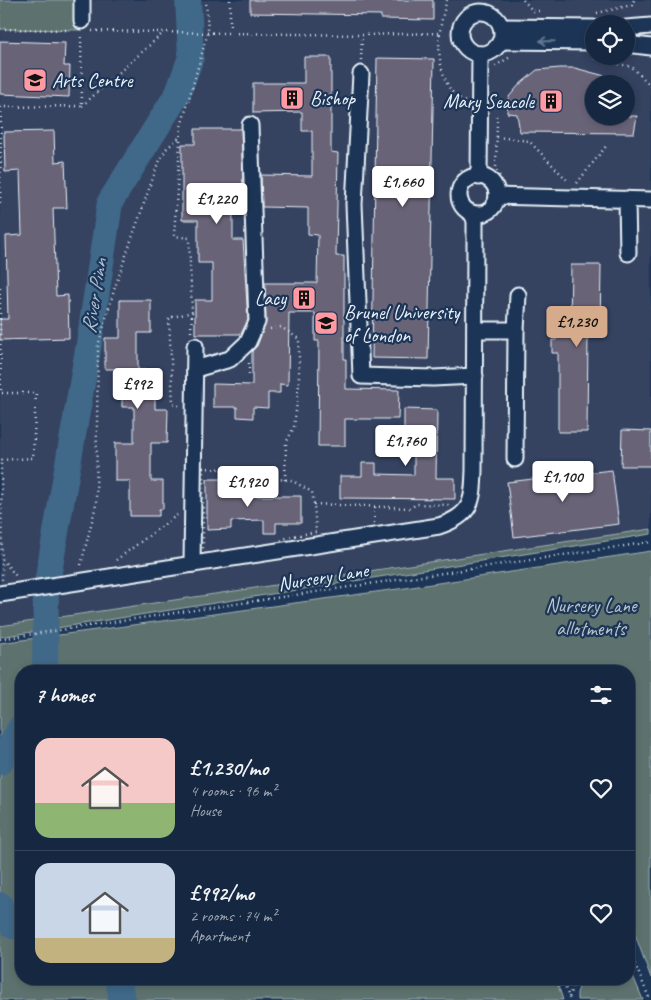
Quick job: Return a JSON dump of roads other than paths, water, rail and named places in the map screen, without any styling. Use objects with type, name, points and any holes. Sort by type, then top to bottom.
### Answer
[{"type":"street","points":[[81,26],[82,0]]},
{"type":"street","points":[[480,6],[493,15],[501,34],[492,51],[480,54],[463,43],[460,32],[462,24],[480,6]]},
{"type":"street","points":[[501,34],[585,21]]},
{"type":"street","points":[[635,27],[651,26]]},
{"type":"street","points":[[501,34],[585,41]]},
{"type":"street","points":[[635,45],[651,47]]},
{"type":"street","points":[[479,177],[480,54]]},
{"type":"street","points":[[361,74],[354,204],[361,376],[433,378],[475,376]]},
{"type":"street","points":[[195,369],[230,359],[248,342],[257,322],[250,125]]},
{"type":"street","points":[[1,590],[23,584],[66,584],[439,526],[456,520],[466,512],[473,498],[475,304],[482,273],[473,214],[463,207],[460,200],[460,191],[465,182],[473,177],[479,177],[490,181],[496,190],[501,192],[651,200]]},
{"type":"street","points":[[473,214],[495,204],[501,192]]},
{"type":"street","points":[[627,199],[628,253]]},
{"type":"street","points":[[515,458],[518,295]]},
{"type":"street","points":[[475,330],[516,330]]},
{"type":"street","points":[[192,564],[195,369],[193,341]]},
{"type":"waterway","name":"River Pinn","points":[[45,665],[46,589],[89,344],[110,202],[178,93],[191,57],[188,0]]},
{"type":"waterway","name":"River Pinn","points":[[0,762],[15,737]]},
{"type":"waterway","name":"River Pinn","points":[[0,905],[2,911],[15,926]]},
{"type":"waterway","name":"River Pinn","points":[[119,985],[122,1000]]},
{"type":"place","name":"Arts Centre","points":[[35,80]]},
{"type":"place","name":"Bishop","points":[[292,98]]},
{"type":"place","name":"Mary Seacole","points":[[551,101]]},
{"type":"place","name":"Lacy","points":[[304,298]]},
{"type":"place","name":"Brunel University of London","points":[[326,323]]},
{"type":"park label","name":"Nursery Lane allotments","points":[[591,616]]}]
